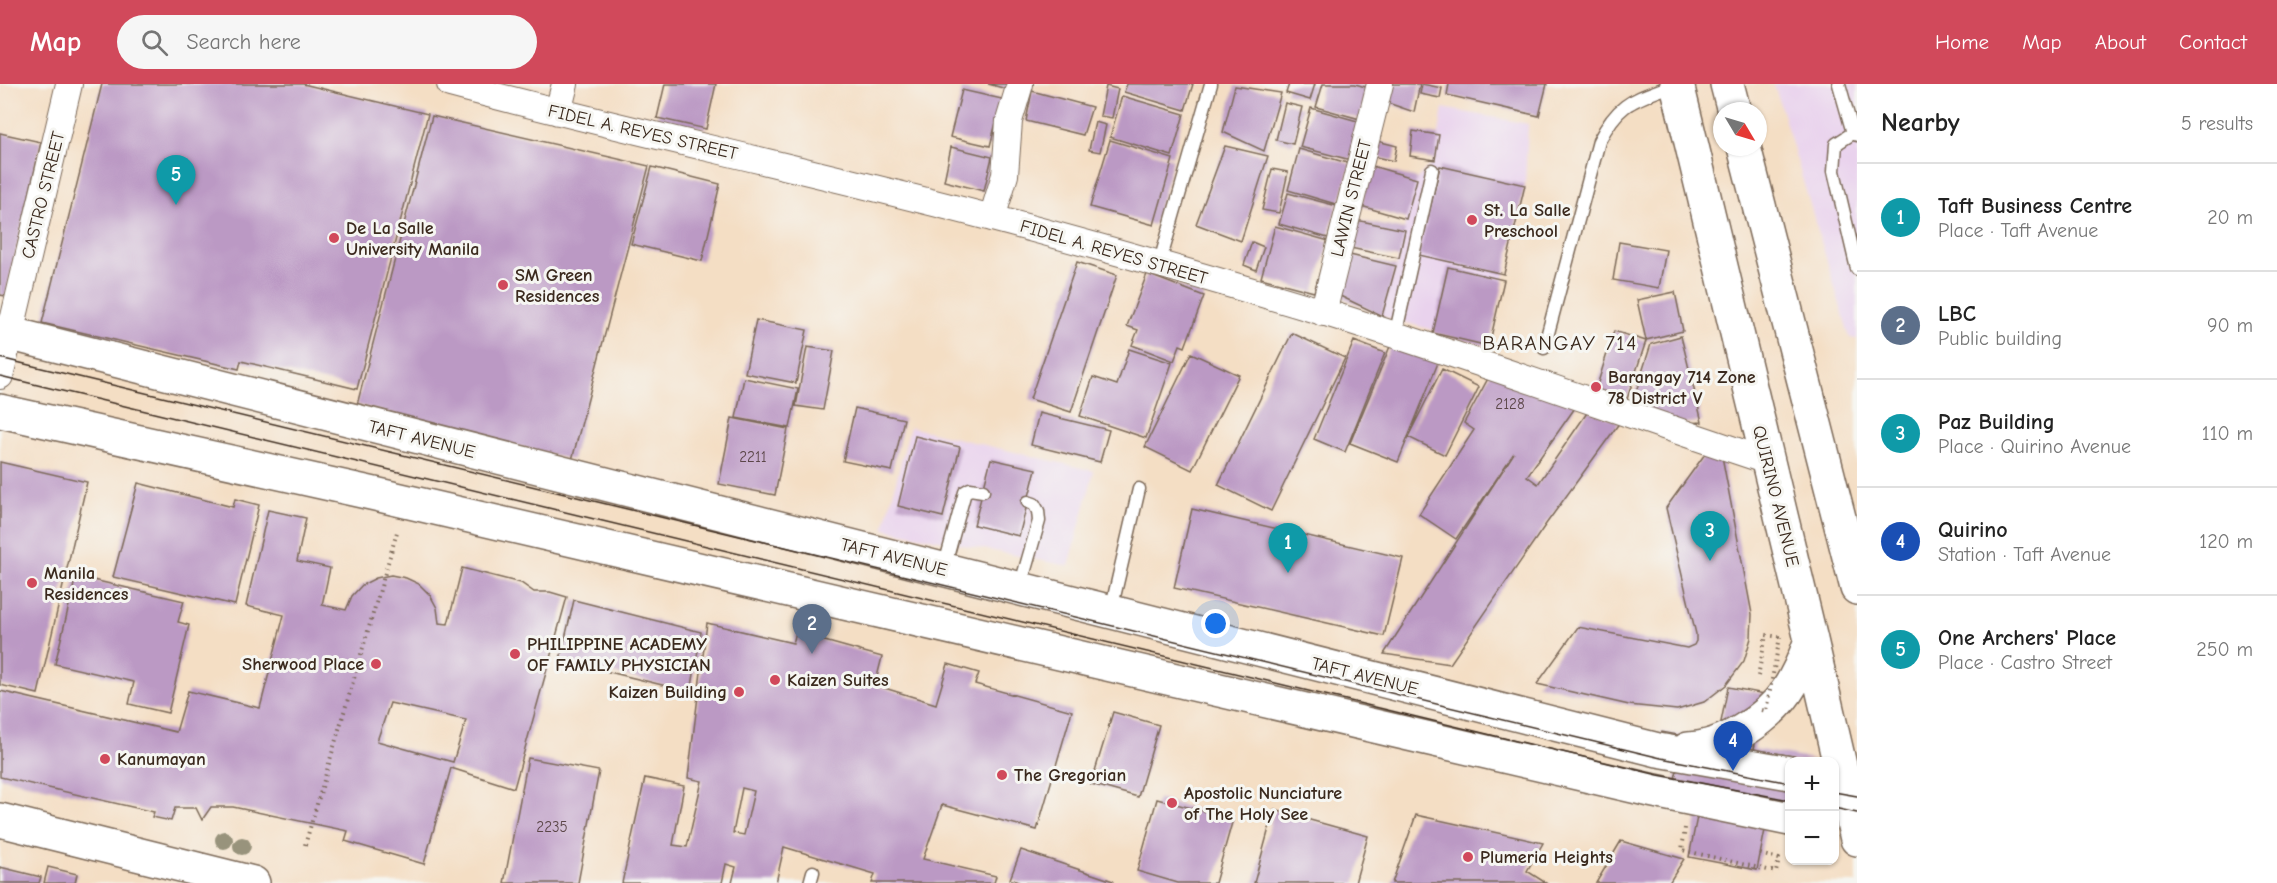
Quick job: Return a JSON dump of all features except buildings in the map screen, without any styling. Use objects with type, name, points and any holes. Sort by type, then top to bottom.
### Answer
[{"type":"main road","name":"QUIRINO AVENUE","points":[[1677,84],[1767,461],[1796,639],[1845,783],[1851,833]]},
{"type":"main road","points":[[1727,84],[1732,102]]},
{"type":"main road","points":[[1746,156],[1857,588]]},
{"type":"main road","name":"TAFT AVENUE","points":[[5,332],[1658,750],[1785,772]]},
{"type":"main road","points":[[0,411],[375,494],[1396,732],[1690,799],[1785,818]]},
{"type":"main road","points":[[1658,750],[1694,749],[1729,739],[1760,720],[1786,693],[1800,669],[1796,639]]},
{"type":"main road","points":[[1396,732],[1406,686]]},
{"type":"main road","points":[[0,820],[253,883]]},
{"type":"street","name":"CASTRO STREET","points":[[0,376],[5,332],[69,84]]},
{"type":"street","name":"FIDEL A. REYES STREET","points":[[450,84],[992,218],[1159,265],[1323,312],[1767,461]]},
{"type":"street","points":[[558,112],[565,84]]},
{"type":"street","points":[[992,218],[1005,175],[1009,121],[1020,84]]},
{"type":"street","name":"LAWIN STREET","points":[[1323,312],[1380,84]]},
{"type":"lane","points":[[1159,265],[1211,84]]},
{"type":"lane","points":[[1544,348],[1599,141],[1609,121],[1627,104],[1677,84]]},
{"type":"lane","points":[[1839,84],[1855,134],[1836,144],[1834,171],[1857,269]]},
{"type":"lane","points":[[1395,336],[1432,170]]},
{"type":"lane","points":[[944,569],[962,498],[970,489],[983,490]]},
{"type":"lane","points":[[1111,611],[1139,489]]},
{"type":"lane","points":[[1020,588],[1039,521],[1038,511],[1034,504],[1028,502]]},
{"type":"path","points":[[305,845],[398,528]]},
{"type":"path","points":[[1779,687],[1759,710],[1766,711],[1796,639]]},
{"type":"path","points":[[1690,799],[1682,850],[1776,872],[1779,859],[1760,854]]},
{"type":"shaded area","points":[[1774,84],[1857,84],[1857,339],[1850,338]]},
{"type":"shaded area","points":[[1443,108],[1528,124],[1525,185],[1489,346],[1382,316],[1399,258],[1406,219],[1417,179],[1435,160]]},
{"type":"shaded area","points":[[910,427],[1094,471],[1069,566],[884,529]]},
{"type":"tram line","points":[[0,358],[1661,758],[1785,782]]},
{"type":"tram line","points":[[0,376],[1658,775],[1785,799]]},
{"type":"tram line","points":[[1839,793],[1857,796]]},
{"type":"tram line","points":[[1839,809],[1857,813]]},
{"type":"place","name":"One Archers' Place","points":[[176,205]]},
{"type":"place","name":"St. La Salle Preschool","points":[[1472,220]]},
{"type":"place","name":"De La Salle University Manila","points":[[334,238]]},
{"type":"place","name":"SM Green Residences","points":[[503,285]]},
{"type":"place","name":"Barangay 714 Zone 78 District V","points":[[1596,387]]},
{"type":"place","name":"Paz Building","points":[[1710,561]]},
{"type":"place","name":"Taft Business Centre","points":[[1288,573]]},
{"type":"place","name":"Manila Residences","points":[[32,583]]},
{"type":"place","name":"PHILIPPINE ACADEMY OF FAMILY PHYSICIAN","points":[[515,654]]},
{"type":"place","name":"LBC","points":[[812,654]]},
{"type":"place","name":"Sherwood Place","points":[[376,664]]},
{"type":"place","name":"Kaizen Suites","points":[[775,680]]},
{"type":"place","name":"Kaizen Building","points":[[739,692]]},
{"type":"place","name":"Kanumayan","points":[[105,759]]},
{"type":"place","name":"Quirino","points":[[1733,771]]},
{"type":"place","name":"The Gregorian","points":[[1002,775]]},
{"type":"place","name":"Apostolic Nunciature of The Holy See","points":[[1172,803]]},
{"type":"place","name":"Plumeria Heights","points":[[1468,857]]},
{"type":"district","name":"BARANGAY 714","points":[[1560,343]]}]
